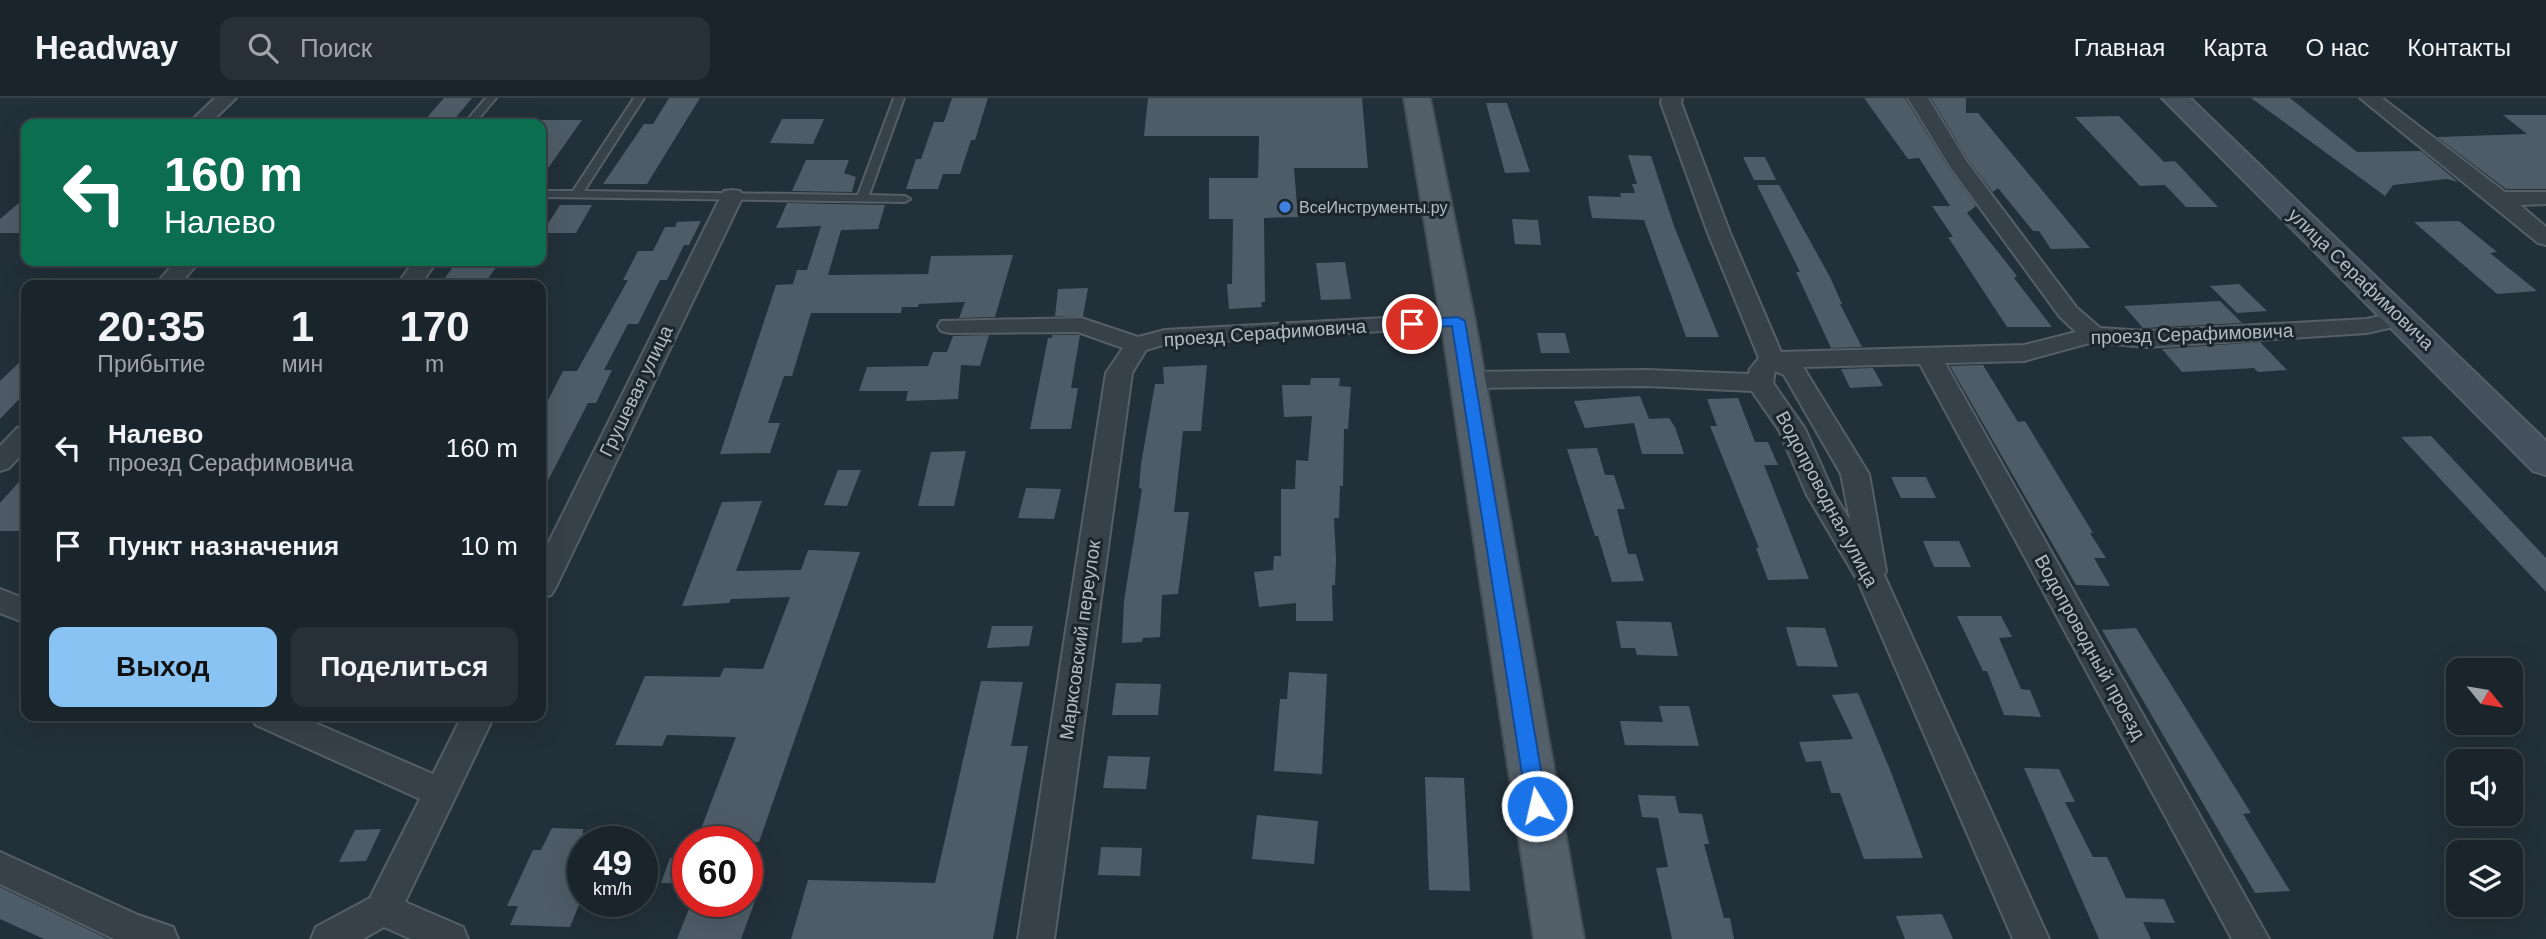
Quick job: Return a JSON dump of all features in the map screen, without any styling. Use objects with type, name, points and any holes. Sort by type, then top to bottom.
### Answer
[{"type":"main road","points":[[1417,98],[1468,380],[1559,939]]},
{"type":"street","points":[[203,119],[226,98]]},
{"type":"street","points":[[1918,98],[1958,164],[2068,312],[2092,335]]},
{"type":"street","name":"улица Серафимовича","points":[[2175,98],[2546,462]]},
{"type":"street","points":[[2370,98],[2546,238]]},
{"type":"street","name":"Водопроводная улица","points":[[1668,100],[1740,286],[1766,371],[1821,495],[1871,580],[2031,939]]},
{"type":"street","name":"Грушевая улица","points":[[546,577],[732,196]]},
{"type":"street","points":[[2500,199],[2546,198]]},
{"type":"street","points":[[171,280],[184,266]]},
{"type":"street","name":"проезд Серафимовича","points":[[1468,380],[1647,378],[1766,371],[1928,355],[2024,352],[2092,335],[2160,338],[2367,326],[2402,318]]},
{"type":"street","name":"проезд Серафимовича","points":[[950,326],[1081,325],[1137,345],[1165,337],[1458,321]]},
{"type":"street","name":"Марксовский переулок","points":[[1036,939],[1119,373],[1137,345]]},
{"type":"street","name":"Водопроводный проезд","points":[[1928,355],[2251,939]]},
{"type":"street","points":[[1766,371],[1793,370],[1855,474],[1864,510],[1871,580]]},
{"type":"street","points":[[0,462],[21,439]]},
{"type":"street","points":[[0,600],[21,609]]},
{"type":"street","points":[[278,721],[440,792]]},
{"type":"street","points":[[329,939],[383,909],[476,721]]},
{"type":"street","points":[[0,867],[130,929],[160,939]]},
{"type":"street","points":[[383,909],[450,939]]},
{"type":"lane","points":[[474,119],[491,98]]},
{"type":"lane","points":[[577,194],[639,98]]},
{"type":"lane","points":[[863,197],[899,98]]},
{"type":"lane","points":[[546,194],[905,199]]},
{"type":"building","points":[[444,98],[472,98],[455,119],[426,119]]},
{"type":"building","points":[[669,98],[700,98],[647,184],[603,184],[644,124],[653,124]]},
{"type":"building","points":[[952,98],[988,98],[975,140],[971,140],[960,174],[943,174],[938,189],[906,189],[916,159],[921,159],[934,122],[944,122]]},
{"type":"building","points":[[1148,98],[1362,98],[1368,168],[1294,168],[1298,217],[1264,218],[1265,302],[1261,302],[1262,307],[1229,309],[1227,284],[1232,284],[1233,219],[1209,219],[1209,178],[1258,178],[1259,136],[1144,136]]},
{"type":"building","points":[[1864,98],[1905,98],[1949,169],[1976,206],[1967,213],[2017,276],[2014,278],[2052,327],[2007,327],[1948,237],[1953,237],[1932,206],[1950,206],[1919,158],[1908,159]]},
{"type":"building","points":[[1931,98],[1966,98],[1966,113],[1978,113],[2090,248],[2051,249],[2039,231],[2033,231],[1998,188],[1993,192],[1969,161]]},
{"type":"building","points":[[2251,98],[2290,98],[2357,152],[2421,151],[2458,182],[2447,179],[2393,185],[2385,196]]},
{"type":"building","points":[[1486,103],[1507,103],[1530,172],[1505,173]]},
{"type":"building","points":[[2503,115],[2546,115],[2546,189],[2506,189],[2437,137],[2527,134]]},
{"type":"building","points":[[2119,116],[2164,162],[2175,161],[2218,207],[2186,207],[2165,185],[2140,186],[2075,117]]},
{"type":"building","points":[[782,119],[824,119],[813,144],[770,143]]},
{"type":"building","points":[[546,120],[582,120],[546,171]]},
{"type":"building","points":[[1628,155],[1651,156],[1674,226],[1719,337],[1686,337],[1644,220],[1592,218],[1588,196],[1621,197],[1620,193],[1635,193],[1632,184],[1637,184]]},
{"type":"building","points":[[1743,157],[1765,157],[1776,180],[1754,180]]},
{"type":"building","points":[[806,160],[849,160],[844,173],[856,177],[852,192],[792,191]]},
{"type":"building","points":[[1757,185],[1779,185],[1830,277],[1840,304],[1862,347],[1831,348],[1796,272],[1800,272]]},
{"type":"building","points":[[21,201],[21,233],[0,233],[0,219]]},
{"type":"building","points":[[787,203],[885,205],[878,229],[841,230],[828,275],[928,274],[931,256],[1013,255],[995,317],[959,318],[965,302],[919,304],[918,307],[902,307],[901,313],[811,313],[792,376],[784,376],[768,423],[780,423],[770,453],[720,454],[776,285],[793,284],[797,270],[807,270],[821,226],[776,228]]},
{"type":"building","points":[[560,205],[592,205],[576,233],[546,233],[546,227]]},
{"type":"building","points":[[1512,219],[1538,220],[1541,245],[1515,244]]},
{"type":"building","points":[[701,221],[689,245],[684,245],[667,280],[660,280],[638,324],[628,324],[604,370],[612,370],[596,403],[588,403],[546,484],[546,404],[563,371],[577,371],[628,280],[623,280],[638,251],[653,251],[665,227],[675,227],[677,222]]},
{"type":"building","points":[[2459,221],[2497,252],[2490,253],[2537,291],[2497,294],[2414,222]]},
{"type":"building","points":[[1345,262],[1351,299],[1321,300],[1316,263]]},
{"type":"building","points":[[453,266],[497,266],[487,280],[444,280]]},
{"type":"building","points":[[2239,284],[2267,311],[2237,313],[2210,286]]},
{"type":"building","points":[[1088,288],[1083,316],[1055,316],[1058,289]]},
{"type":"building","points":[[2220,301],[2242,323],[2143,328],[2124,306]]},
{"type":"building","points":[[1537,333],[1565,333],[1570,353],[1541,353]]},
{"type":"building","points":[[989,335],[980,366],[961,365],[958,399],[906,401],[908,391],[859,391],[867,367],[928,366],[933,352],[947,352],[953,336]]},
{"type":"building","points":[[1052,335],[1080,335],[1071,388],[1078,388],[1071,429],[1030,429],[1048,338],[1052,338]]},
{"type":"building","points":[[2260,342],[2287,370],[2258,372],[2254,368],[2182,372],[2162,349]]},
{"type":"building","points":[[21,361],[21,397],[0,419],[0,381]]},
{"type":"building","points":[[1207,365],[1201,431],[1183,431],[1174,512],[1189,512],[1178,594],[1162,595],[1160,637],[1143,638],[1142,642],[1122,643],[1124,601],[1142,489],[1139,488],[1141,464],[1155,384],[1164,384],[1163,367]]},
{"type":"building","points":[[1983,365],[2018,422],[2025,421],[2093,533],[2090,533],[2106,558],[2094,558],[2110,586],[2076,585],[1950,366]]},
{"type":"building","points":[[1873,368],[1883,386],[1850,388],[1841,369]]},
{"type":"building","points":[[1311,378],[1340,378],[1339,386],[1351,387],[1348,429],[1344,429],[1343,486],[1340,486],[1339,518],[1334,518],[1336,559],[1335,585],[1332,585],[1333,621],[1296,621],[1296,603],[1259,607],[1254,572],[1273,570],[1274,556],[1281,556],[1281,489],[1295,489],[1296,460],[1308,461],[1312,416],[1284,417],[1282,385],[1310,385]]},
{"type":"building","points":[[1640,396],[1649,419],[1669,418],[1684,454],[1642,454],[1634,423],[1585,428],[1574,401]]},
{"type":"building","points":[[1738,398],[1755,442],[1768,442],[1778,465],[1764,465],[1809,579],[1768,580],[1756,548],[1759,548],[1710,426],[1717,426],[1707,399]]},
{"type":"building","points":[[2431,436],[2546,558],[2546,592],[2401,437]]},
{"type":"building","points":[[1597,448],[1605,475],[1614,475],[1625,509],[1617,509],[1628,554],[1636,554],[1644,581],[1612,582],[1598,536],[1595,536],[1567,449]]},
{"type":"building","points":[[966,451],[954,506],[918,506],[931,452]]},
{"type":"building","points":[[838,470],[861,470],[847,506],[824,505]]},
{"type":"building","points":[[1891,477],[1926,477],[1936,498],[1901,498]]},
{"type":"building","points":[[21,480],[21,531],[0,531],[0,503]]},
{"type":"building","points":[[1026,488],[1061,489],[1054,519],[1018,518]]},
{"type":"building","points":[[762,501],[736,571],[801,570],[808,550],[860,552],[763,831],[763,826],[702,826],[736,737],[667,735],[662,746],[615,745],[645,676],[720,677],[724,668],[763,669],[790,597],[731,599],[729,603],[682,606],[722,502]]},
{"type":"building","points":[[1923,541],[1959,541],[1971,567],[1934,567]]},
{"type":"building","points":[[1957,616],[2001,616],[2012,637],[1999,638],[2021,689],[2030,690],[2041,717],[2004,715],[1987,671],[1983,671]]},
{"type":"building","points":[[1616,621],[1671,622],[1678,656],[1637,655],[1635,648],[1621,648]]},
{"type":"building","points":[[992,626],[1033,626],[1029,646],[987,648]]},
{"type":"building","points":[[1786,627],[1825,628],[1838,667],[1797,666]]},
{"type":"building","points":[[2136,628],[2251,813],[2243,814],[2290,891],[2255,893],[2102,630]]},
{"type":"building","points":[[1289,672],[1327,674],[1322,774],[1274,771],[1280,699],[1287,699]]},
{"type":"building","points":[[981,681],[1023,682],[1011,746],[1028,746],[993,939],[791,939],[808,880],[935,883]]},
{"type":"building","points":[[1116,683],[1161,684],[1158,715],[1112,715]]},
{"type":"building","points":[[1858,693],[1923,858],[1864,859],[1840,793],[1831,793],[1821,761],[1806,762],[1799,742],[1853,739],[1832,695]]},
{"type":"building","points":[[1659,706],[1689,706],[1699,746],[1625,745],[1620,721],[1663,722]]},
{"type":"building","points":[[1108,756],[1150,757],[1146,789],[1103,788]]},
{"type":"building","points":[[2024,768],[2059,769],[2075,802],[2065,802],[2093,857],[2107,857],[2126,898],[2164,899],[2175,923],[2143,922],[2151,939],[2099,939]]},
{"type":"building","points":[[1425,777],[1464,778],[1470,891],[1429,890]]},
{"type":"building","points":[[1638,795],[1675,796],[1679,813],[1702,814],[1709,844],[1704,844],[1724,918],[1730,918],[1734,939],[1672,939],[1656,868],[1668,867],[1658,818],[1642,817]]},
{"type":"building","points":[[1257,815],[1318,821],[1314,864],[1252,859]]},
{"type":"building","points":[[552,828],[567,828],[567,917],[574,917],[570,927],[510,925],[518,906],[507,906],[533,850],[541,850]]},
{"type":"building","points":[[381,829],[366,861],[339,862],[355,830]]},
{"type":"building","points":[[1101,847],[1142,848],[1140,876],[1098,875]]},
{"type":"building","points":[[670,858],[672,858],[672,883],[661,883]]},
{"type":"building","points":[[0,887],[108,939],[44,939],[0,919]]},
{"type":"building","points":[[1942,914],[1953,939],[1905,939],[1896,916]]},
{"type":"building","points":[[686,917],[749,917],[741,939],[677,939]]},
{"type":"place","name":"ВсеИнструменты.ру","points":[[1285,207]]},
{"type":"route","points":[[1412,324],[1458,321],[1537,806]]}]
